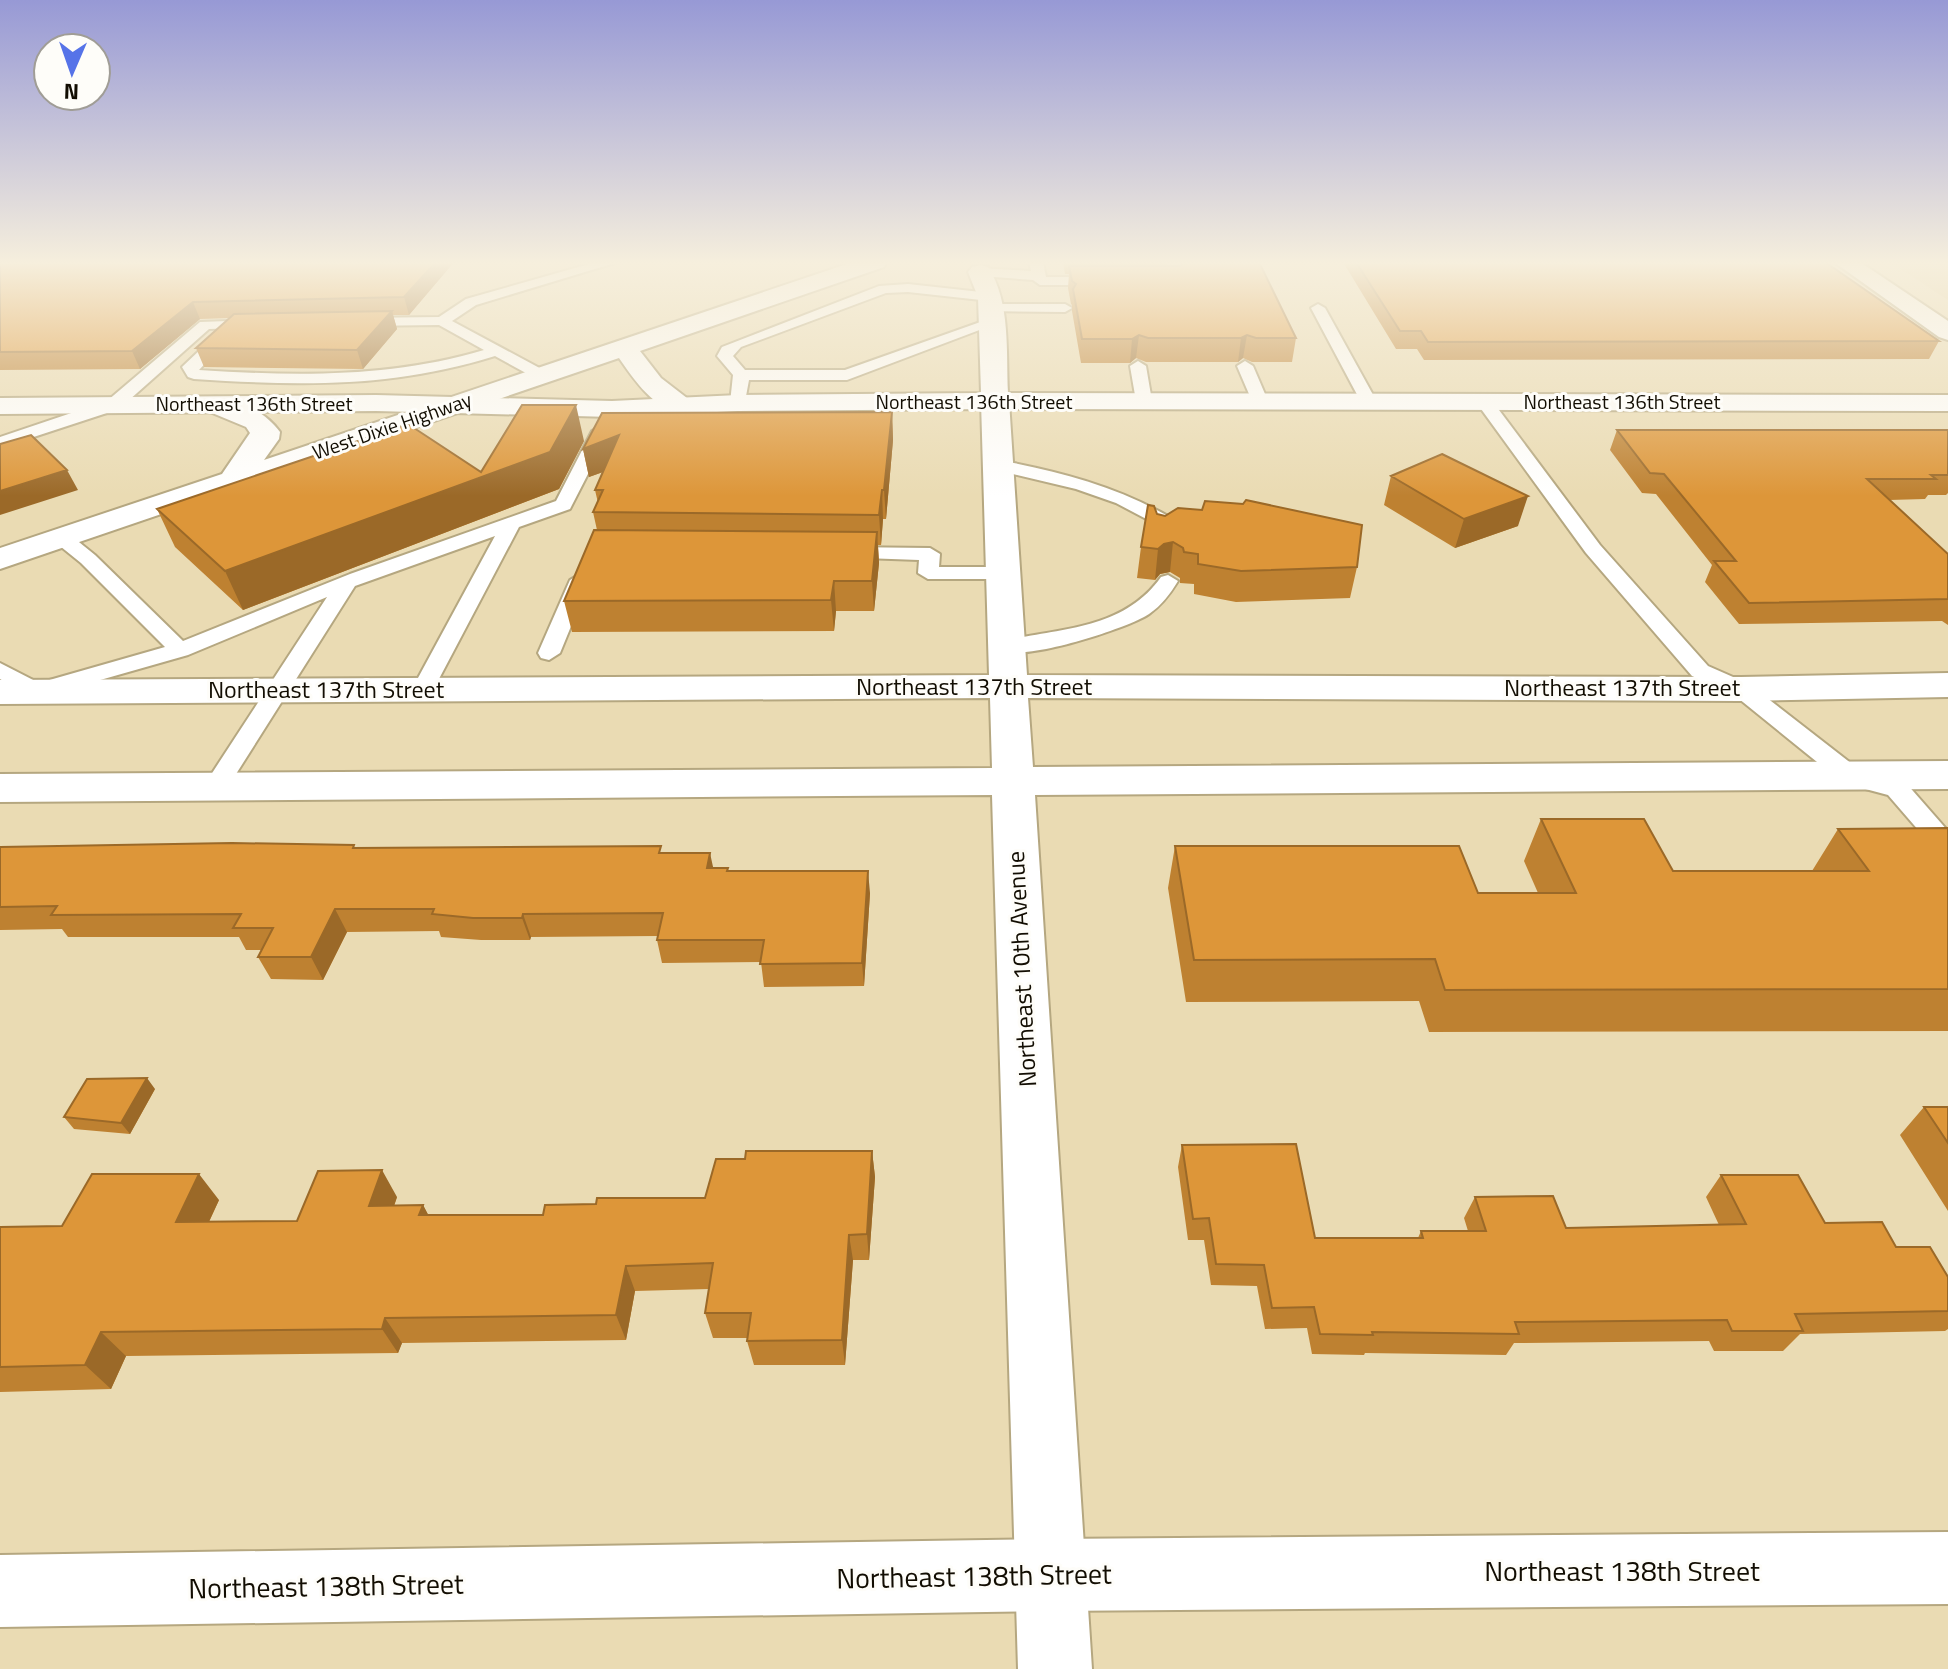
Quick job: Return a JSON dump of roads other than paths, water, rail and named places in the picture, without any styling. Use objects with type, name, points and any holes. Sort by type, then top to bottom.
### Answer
[{"type":"street","name":"West Dixie Highway","points":[[0,559],[644,340]]},
{"type":"street","name":"Northeast 10th Avenue","points":[[992,340],[1055,1669]]},
{"type":"street","points":[[624,347],[651,384],[682,405]]},
{"type":"street","name":"Northeast 136th Street","points":[[0,406],[376,403],[612,409],[738,403],[995,401],[1948,403]]},
{"type":"street","points":[[215,404],[256,421],[265,432],[264,439],[232,481]]},
{"type":"street","name":"Northeast 137th Street","points":[[18,692],[423,689],[1007,666],[1741,689],[1948,685]]},
{"type":"street","points":[[0,788],[1948,775]]},
{"type":"street","name":"Northeast 138th Street","points":[[0,1591],[1051,1575],[1948,1568]]},
{"type":"lane","points":[[0,443],[113,405],[188,340]]},
{"type":"lane","points":[[220,340],[190,367],[194,374],[315,377],[406,374],[437,369],[497,351]]},
{"type":"lane","points":[[477,340],[541,375]]},
{"type":"lane","points":[[738,403],[741,375],[725,356],[727,350],[747,340]]},
{"type":"lane","points":[[741,375],[847,375],[924,340]]},
{"type":"lane","points":[[1335,340],[1369,402]]},
{"type":"lane","points":[[1138,366],[1144,401]]},
{"type":"lane","points":[[1245,366],[1260,401]]},
{"type":"lane","points":[[1484,402],[1593,549],[1700,671],[1741,689],[1852,777],[1897,789],[1948,848]]},
{"type":"lane","points":[[0,670],[18,692],[180,650],[347,583],[563,505],[612,409]]},
{"type":"lane","points":[[998,465],[1100,488],[1131,501],[1161,520],[1162,537]]},
{"type":"lane","points":[[423,689],[511,524]]},
{"type":"lane","points":[[62,538],[88,559],[180,650]]},
{"type":"lane","points":[[822,553],[930,554],[928,573],[1003,573]]},
{"type":"lane","points":[[549,653],[586,565]]},
{"type":"lane","points":[[1007,666],[1052,641],[1152,604],[1168,581]]},
{"type":"lane","points":[[215,787],[347,583]]}]
